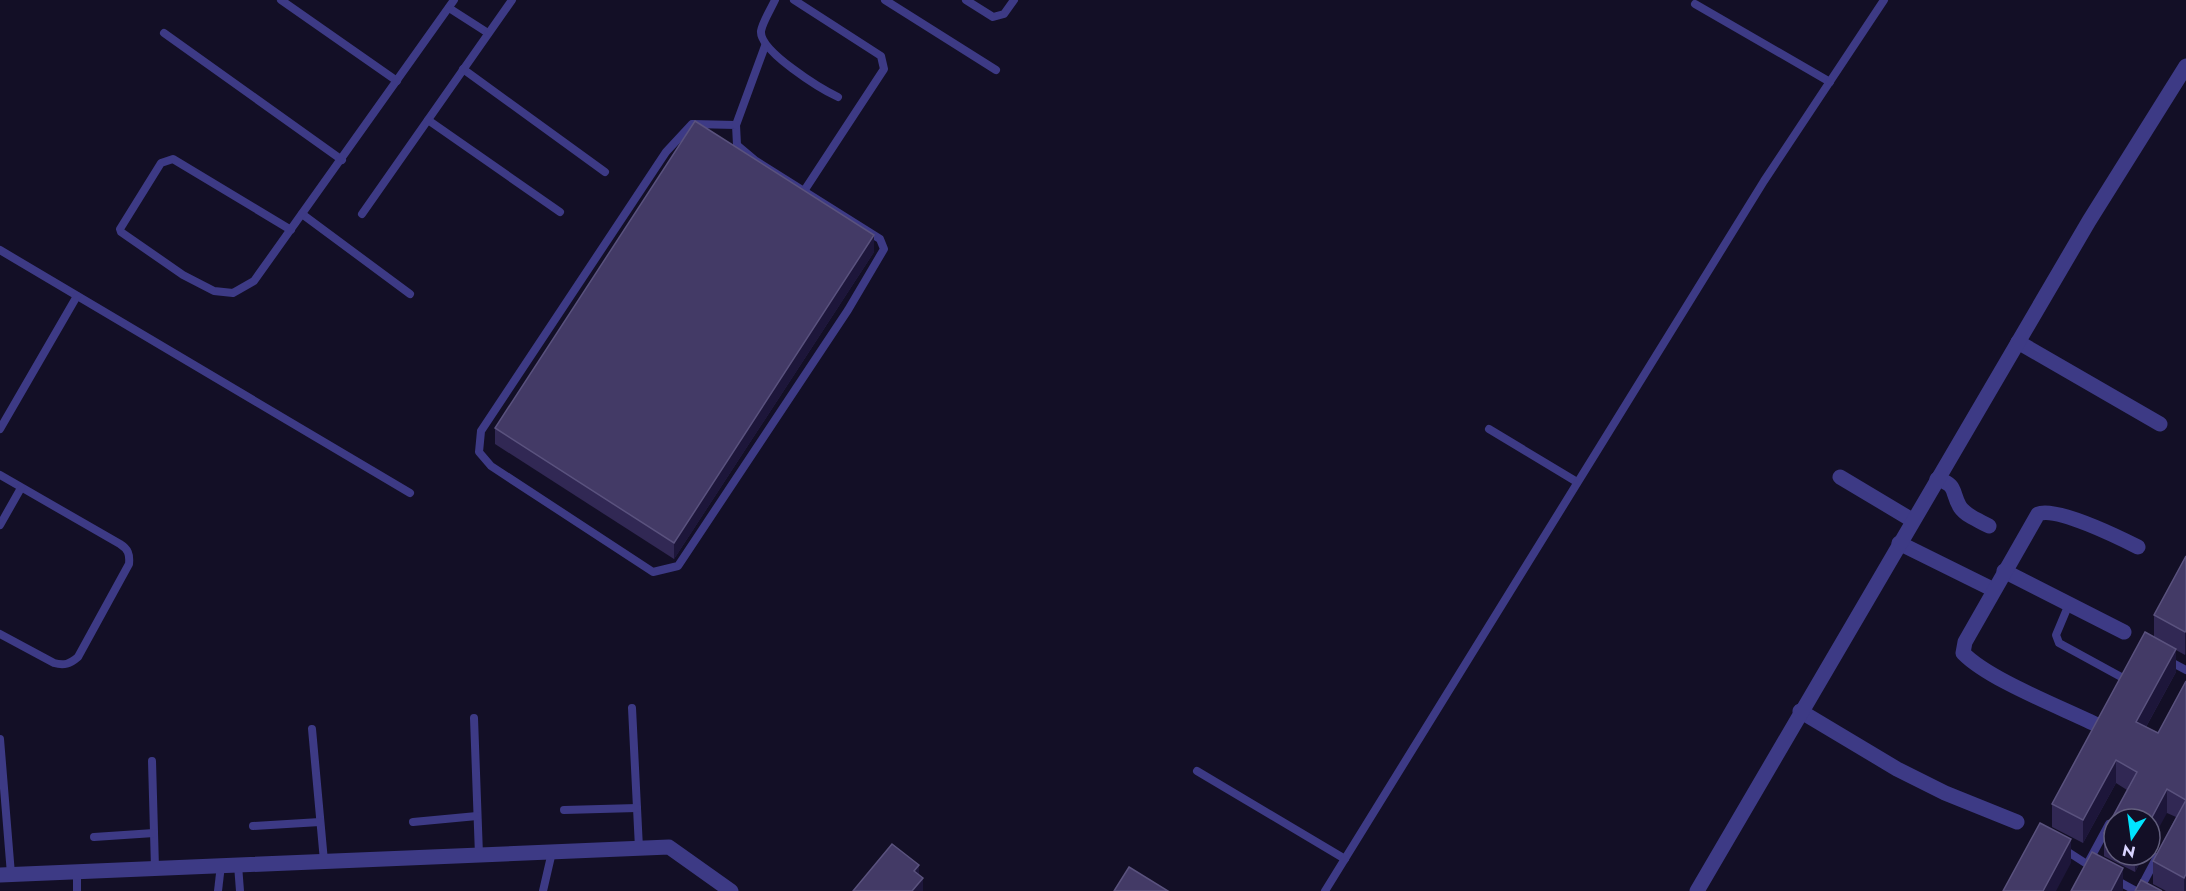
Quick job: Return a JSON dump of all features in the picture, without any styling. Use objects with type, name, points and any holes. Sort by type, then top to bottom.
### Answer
[{"type":"street","points":[[1696,891],[2089,221],[2186,66]]},
{"type":"street","points":[[2018,342],[2160,424]]},
{"type":"street","points":[[1840,477],[1912,520]]},
{"type":"street","points":[[1937,479],[1947,482],[1955,490],[1960,507],[1989,526]]},
{"type":"street","points":[[2099,726],[1998,677],[1963,653],[1965,642],[2038,514],[2042,512],[2090,524],[2138,547]]},
{"type":"street","points":[[1899,543],[1994,590]]},
{"type":"street","points":[[2004,571],[2124,632]]},
{"type":"street","points":[[1800,711],[1897,769],[1945,793],[2017,822]]},
{"type":"street","points":[[6,874],[669,847],[723,888]]},
{"type":"lane","points":[[281,0],[397,81]]},
{"type":"lane","points":[[291,230],[173,159],[161,163],[120,229],[121,232],[183,276],[214,291],[233,293],[254,281],[342,160],[454,0]]},
{"type":"lane","points":[[362,214],[512,0]]},
{"type":"lane","points":[[736,125],[692,124],[666,152],[481,431],[479,452],[491,466],[653,572],[678,566],[848,310],[884,249],[880,239],[756,161],[737,145],[736,125],[765,46],[761,31],[775,0]]},
{"type":"lane","points":[[794,0],[881,56],[884,69],[804,191]]},
{"type":"lane","points":[[885,0],[996,70]]},
{"type":"lane","points":[[968,0],[993,16],[1004,14],[1014,0]]},
{"type":"lane","points":[[1325,891],[1764,181],[1884,0]]},
{"type":"lane","points":[[1695,4],[1830,82]]},
{"type":"lane","points":[[449,8],[488,33]]},
{"type":"lane","points":[[164,33],[342,160]]},
{"type":"lane","points":[[765,46],[804,78],[838,97]]},
{"type":"lane","points":[[463,69],[605,172]]},
{"type":"lane","points":[[428,120],[560,212]]},
{"type":"lane","points":[[302,214],[410,294]]},
{"type":"lane","points":[[0,250],[410,493]]},
{"type":"lane","points":[[0,429],[77,296]]},
{"type":"lane","points":[[1489,429],[1577,482]]},
{"type":"lane","points":[[0,475],[127,548],[129,564],[78,657],[72,662],[63,665],[54,663],[0,634]]},
{"type":"lane","points":[[0,525],[21,488]]},
{"type":"lane","points":[[2069,604],[2056,635],[2059,643],[2123,678]]},
{"type":"lane","points":[[2171,662],[2186,670]]},
{"type":"lane","points":[[632,708],[639,848]]},
{"type":"lane","points":[[474,718],[479,855]]},
{"type":"lane","points":[[312,729],[324,861]]},
{"type":"lane","points":[[0,739],[6,874]]},
{"type":"lane","points":[[152,761],[155,868]]},
{"type":"lane","points":[[1197,771],[1345,859]]},
{"type":"lane","points":[[564,810],[638,808]]},
{"type":"lane","points":[[413,822],[477,816]]},
{"type":"lane","points":[[253,826],[320,822]]},
{"type":"lane","points":[[94,837],[154,833]]},
{"type":"lane","points":[[2082,873],[2102,837]]},
{"type":"lane","points":[[2059,846],[2136,891],[2150,867]]},
{"type":"lane","points":[[543,891],[552,852]]},
{"type":"lane","points":[[218,891],[221,865]]},
{"type":"lane","points":[[238,865],[240,891]]},
{"type":"lane","points":[[77,871],[77,891]]},
{"type":"building","points":[[695,121],[874,235],[674,543],[495,428]]},
{"type":"building","points":[[2186,556],[2186,630],[2185,632],[2154,615]]},
{"type":"building","points":[[2145,632],[2176,649],[2136,722],[2158,733],[2186,681],[2186,800],[2167,789],[2157,807],[2118,807],[2137,772],[2116,760],[2083,820],[2052,804]]},
{"type":"building","points":[[2186,800],[2186,874],[2184,878],[2162,866],[2162,844]]},
{"type":"building","points":[[2040,823],[2071,839],[2043,891],[2003,891]]},
{"type":"building","points":[[892,844],[919,865],[914,871],[923,878],[912,891],[853,891]]},
{"type":"building","points":[[2092,852],[2102,857],[2102,867],[2123,868],[2111,891],[2071,891]]},
{"type":"building","points":[[1129,867],[1168,891],[1114,891]]},
{"type":"building","points":[[2141,880],[2162,891],[2135,891]]}]
